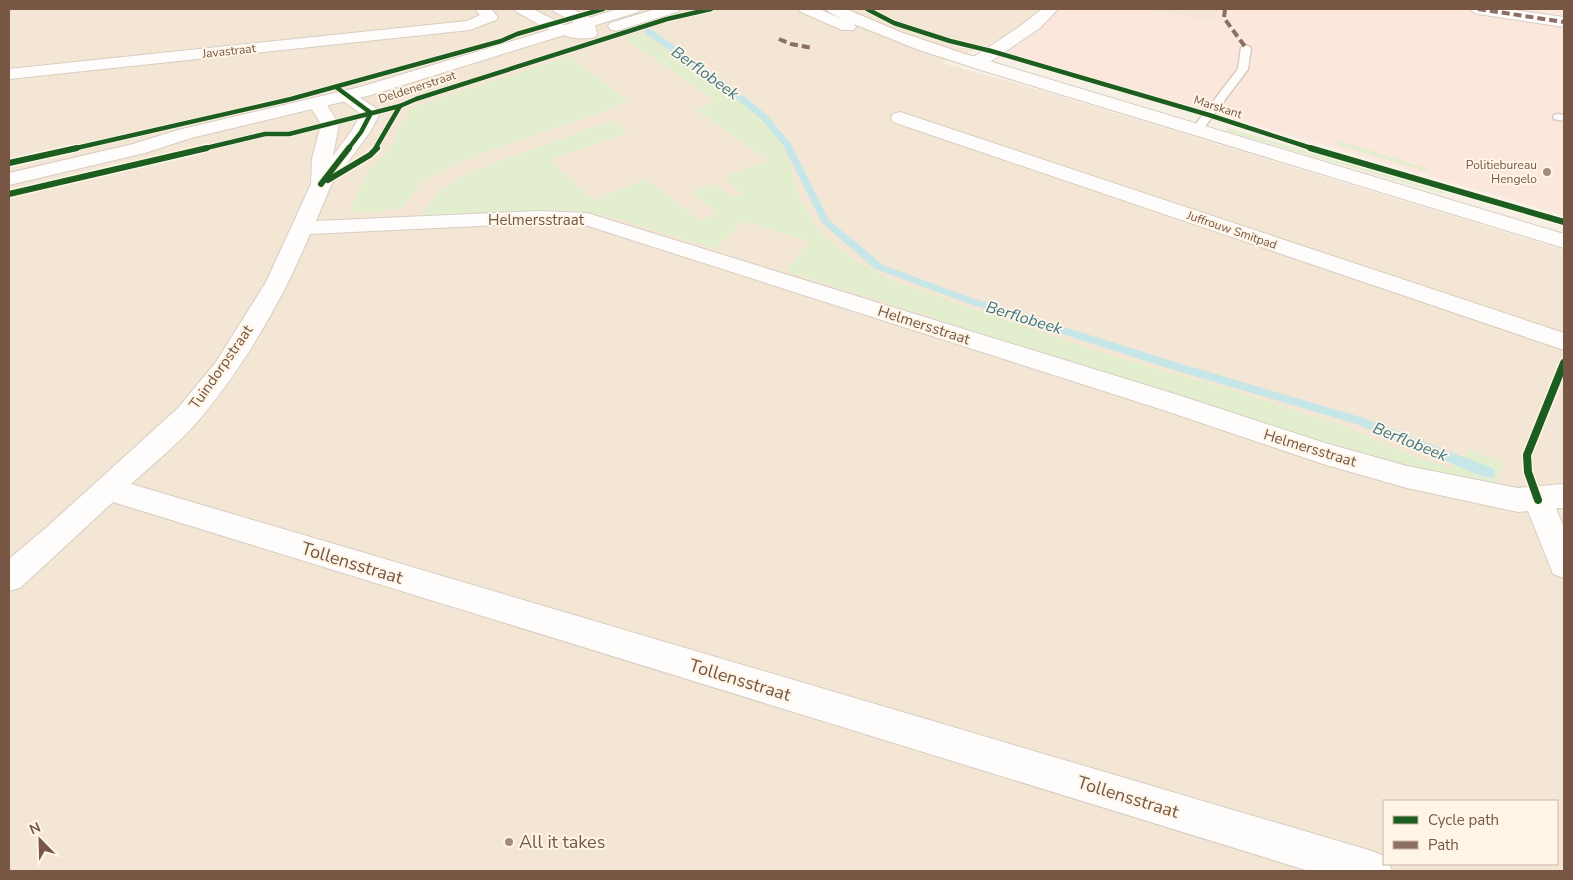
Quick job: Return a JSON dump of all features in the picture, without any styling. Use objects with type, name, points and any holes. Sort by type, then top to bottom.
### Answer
[{"type":"street","name":"Javastraat","points":[[9,74],[450,28],[485,20],[490,17],[483,9]]},
{"type":"street","points":[[522,9],[562,30],[589,28]]},
{"type":"street","points":[[560,9],[589,28]]},
{"type":"street","name":"Deldenerstraat","points":[[353,101],[391,98],[589,28],[633,9]]},
{"type":"street","name":"Deldenerstraat","points":[[589,28],[672,9]]},
{"type":"street","name":"Marskant","points":[[806,9],[894,45],[946,53]]},
{"type":"street","name":"Marskant","points":[[834,9],[880,30],[946,53],[1196,131],[1564,240]]},
{"type":"street","points":[[978,62],[997,46],[1032,26],[1050,9]]},
{"type":"street","points":[[1478,9],[1564,22]]},
{"type":"street","name":"Deldenerstraat","points":[[9,179],[138,149],[176,144],[353,101],[562,30]]},
{"type":"street","name":"Tuindorpstraat","points":[[9,578],[58,536],[187,415],[225,368],[278,282],[322,184],[361,132],[371,114],[353,101]]},
{"type":"street","name":"Tuindorpstraat","points":[[320,108],[330,124],[322,159],[322,184]]},
{"type":"street","name":"Juffrouw Smitpad","points":[[900,118],[1564,342]]},
{"type":"street","name":"Helmersstraat","points":[[302,228],[539,217],[587,219],[1323,453],[1407,477],[1510,499],[1551,498]]},
{"type":"street","name":"Tollensstraat","points":[[108,489],[1372,871]]},
{"type":"street","points":[[1551,498],[1564,565]]},
{"type":"lane","points":[[1196,131],[1243,69],[1246,48]]},
{"type":"shaded area","points":[[9,9],[1044,9],[1026,24],[984,46],[942,63],[1039,90],[1564,250],[1564,871],[9,871]]},
{"type":"shaded area","points":[[1044,9],[1149,9],[1213,22],[1219,9],[1564,9],[1564,215],[984,46],[1026,24]]},
{"type":"shaded area","points":[[1149,9],[1219,9],[1213,22]]},
{"type":"green space","points":[[642,32],[754,113],[778,139],[787,155],[800,198],[819,231],[857,262],[895,282],[1116,357],[1236,391],[1349,428],[1399,450],[1449,468],[1471,450],[1503,462],[1496,483],[1469,480],[1333,445],[786,271],[810,241],[742,221],[716,249],[607,216],[587,212],[559,210],[431,216],[422,213],[439,191],[470,172],[613,120],[628,132],[550,160],[593,200],[647,179],[696,218],[708,218],[715,214],[714,211],[692,192],[713,183],[733,198],[742,193],[723,178],[768,160],[694,109],[716,101],[624,38]]},
{"type":"green space","points":[[570,56],[629,102],[456,163],[422,182],[401,209],[385,209],[384,212],[349,213],[369,169],[389,150],[408,112],[414,107]]},
{"type":"green space","points":[[1228,128],[1445,192],[1444,194],[1226,131]]},
{"type":"green space","points":[[1337,140],[1431,170],[1426,171],[1334,144]]},
{"type":"waterway","name":"Berflobeek","points":[[648,31],[732,91],[764,117],[787,144],[825,221],[879,267],[968,300],[1171,365],[1360,421],[1489,473]]},
{"type":"marked path","points":[[1225,9],[1224,18],[1246,48]]},
{"type":"marked path","points":[[1478,9],[1564,22]]},
{"type":"marked path","points":[[779,39],[791,44],[812,48]]},
{"type":"cycle path","points":[[9,163],[291,99],[501,41],[517,34],[603,9]]},
{"type":"cycle path","points":[[9,194],[265,134],[289,134],[400,106],[416,99],[667,19],[711,9]]},
{"type":"cycle path","points":[[867,9],[894,23],[950,41],[991,51],[1209,115],[1271,136],[1564,222]]},
{"type":"cycle path","points":[[321,184],[361,132],[371,113],[336,87]]},
{"type":"cycle path","points":[[328,180],[370,155],[377,147],[400,106]]},
{"type":"cycle path","points":[[1538,500],[1528,472],[1527,455],[1564,363]]},
{"type":"place","name":"Politiebureau Hengelo","points":[[1547,172]]},
{"type":"place","name":"All it takes","points":[[509,842]]}]
